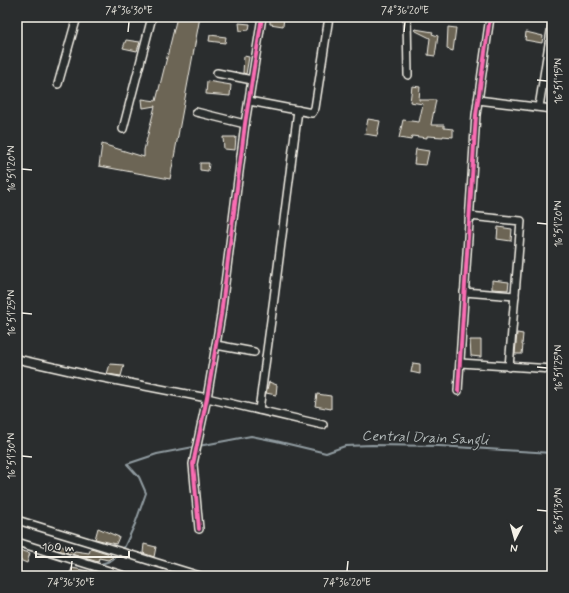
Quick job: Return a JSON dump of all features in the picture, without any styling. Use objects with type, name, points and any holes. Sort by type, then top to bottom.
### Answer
[{"type":"street","points":[[58,84],[77,17]]},
{"type":"street","points":[[123,129],[152,17]]},
{"type":"street","points":[[199,529],[193,464],[207,398],[221,315],[245,124],[262,17]]},
{"type":"street","points":[[249,101],[312,113],[315,108],[329,17]]},
{"type":"street","points":[[407,17],[408,75]]},
{"type":"street","points":[[458,391],[476,123],[490,17]]},
{"type":"street","points":[[539,107],[552,25]]},
{"type":"street","points":[[217,74],[252,80]]},
{"type":"street","points":[[478,100],[552,109]]},
{"type":"street","points":[[258,410],[298,110]]},
{"type":"street","points":[[196,112],[245,124]]},
{"type":"street","points":[[469,216],[521,221],[509,366]]},
{"type":"street","points":[[464,292],[515,296]]},
{"type":"street","points":[[552,318],[552,324]]},
{"type":"street","points":[[216,345],[254,352]]},
{"type":"street","points":[[17,359],[88,375],[207,398],[323,425]]},
{"type":"street","points":[[460,363],[552,369]]},
{"type":"street","points":[[17,520],[200,576]]},
{"type":"street","points":[[17,542],[125,576]]},
{"type":"building","points":[[177,17],[200,17],[170,179],[99,166],[102,144],[144,157],[144,150],[155,106],[143,108],[142,99],[156,101]]},
{"type":"building","points":[[270,17],[284,17],[283,26],[270,24]]},
{"type":"building","points":[[239,23],[250,24],[249,30],[240,31]]},
{"type":"building","points":[[448,27],[456,28],[453,51],[447,49]]},
{"type":"building","points":[[414,30],[433,32],[432,34],[438,36],[435,56],[428,55],[430,38]]},
{"type":"building","points":[[526,32],[543,36],[542,43],[525,40]]},
{"type":"building","points":[[210,35],[226,37],[225,43],[209,41]]},
{"type":"building","points":[[126,40],[140,42],[137,51],[123,48]]},
{"type":"building","points":[[244,56],[249,57],[246,74],[243,73]]},
{"type":"building","points":[[207,81],[231,85],[230,96],[206,94]]},
{"type":"building","points":[[412,86],[420,87],[419,100],[436,100],[431,125],[444,125],[444,128],[453,129],[453,137],[427,136],[427,138],[412,136],[411,140],[399,138],[403,120],[419,122],[423,104],[410,102]]},
{"type":"building","points":[[368,119],[380,121],[377,136],[365,134]]},
{"type":"building","points":[[223,137],[236,137],[235,150],[224,149]]},
{"type":"building","points":[[416,149],[429,151],[426,165],[414,164]]},
{"type":"building","points":[[200,163],[209,163],[208,171],[200,170]]},
{"type":"building","points":[[498,227],[512,229],[511,241],[497,239]]},
{"type":"building","points":[[492,280],[509,282],[508,290],[492,289]]},
{"type":"building","points":[[517,333],[523,334],[522,354],[515,354]]},
{"type":"building","points":[[470,340],[481,340],[481,357],[471,356]]},
{"type":"building","points":[[413,363],[420,364],[420,374],[411,372]]},
{"type":"building","points":[[110,364],[124,365],[121,376],[107,374]]},
{"type":"building","points":[[269,382],[277,385],[276,395],[266,393]]},
{"type":"building","points":[[317,394],[331,396],[331,409],[315,406]]},
{"type":"building","points":[[98,528],[119,537],[116,544],[95,539]]},
{"type":"building","points":[[49,542],[61,545],[74,552],[89,553],[91,548],[110,554],[113,557],[108,560],[99,558],[98,562],[48,547]]},
{"type":"building","points":[[144,544],[156,547],[154,557],[143,553]]},
{"type":"building","points":[[19,550],[30,553],[27,563],[17,559]]},
{"type":"building","points":[[72,568],[88,571],[86,576],[69,576]]},
{"type":"waterway","name":"Central Drain Sangli","points":[[123,550],[135,524],[146,493],[139,477],[127,464],[157,454],[251,436],[326,453],[345,446],[372,445],[439,446],[552,453]]},
{"type":"waterway","name":"Central Drain Sangli","points":[[98,565],[110,561],[121,554]]},
{"type":"waterway","name":"Central Drain Sangli","points":[[89,576],[93,568]]},
{"type":"cycle path","points":[[199,529],[193,464],[207,398],[221,315],[245,124],[262,17]]},
{"type":"cycle path","points":[[458,391],[476,115],[490,17]]}]
